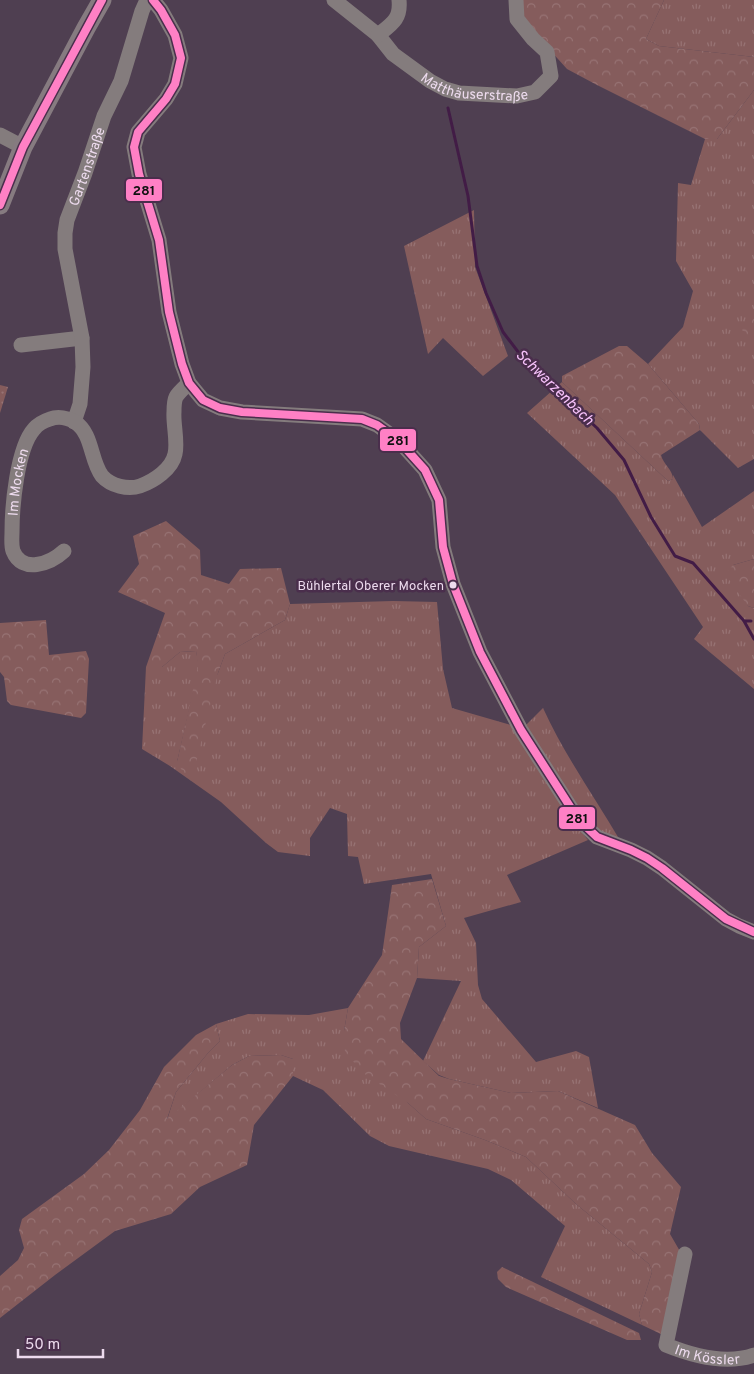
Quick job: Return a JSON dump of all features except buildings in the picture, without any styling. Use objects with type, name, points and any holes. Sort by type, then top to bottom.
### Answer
[{"type":"main road","points":[[0,205],[23,147],[102,0]]},
{"type":"street","name":"Gartenstraße","points":[[74,422],[80,404],[83,367],[82,338],[65,249],[64,233],[104,116],[122,81],[142,11],[147,0]]},
{"type":"street","points":[[153,0],[161,10],[175,36],[181,58],[175,84],[166,99],[138,132],[134,147],[139,174],[159,240],[169,312],[182,364],[189,383],[203,400],[220,408],[242,412],[362,419],[377,425],[398,440],[425,470],[439,500],[443,547],[453,584],[480,652],[521,730],[578,819],[597,837],[647,858],[726,919],[754,932]]},
{"type":"street","name":"Matthäuserstraße","points":[[334,0],[378,36],[393,54],[430,81],[445,89],[473,95],[517,96],[535,92],[551,76],[547,52],[533,39],[517,19],[516,0]]},
{"type":"street","points":[[378,36],[395,22],[400,11],[399,0]]},
{"type":"street","points":[[0,135],[23,147]]},
{"type":"street","points":[[21,345],[82,338]]},
{"type":"street","points":[[74,422],[88,437],[95,460],[103,476],[114,485],[128,488],[140,486],[159,476],[171,464],[176,453],[174,415],[176,398],[189,383]]},
{"type":"street","name":"Im Mocken","points":[[64,551],[56,558],[44,563],[30,565],[21,561],[14,553],[12,526],[18,472],[24,447],[32,430],[39,424],[55,418],[74,422]]},
{"type":"street","name":"Im Kössler","points":[[685,1254],[666,1345],[685,1353],[713,1359],[743,1359],[754,1355]]},
{"type":"green space","points":[[521,0],[664,0],[646,39],[659,46],[754,57],[754,90],[717,139],[705,139],[567,69],[522,19]]},
{"type":"green space","points":[[664,0],[754,0],[754,57],[659,46],[646,39]]},
{"type":"green space","points":[[754,90],[754,459],[738,468],[700,430],[699,424],[648,364],[683,327],[693,291],[676,261],[678,183],[691,185],[705,139],[717,139]]},
{"type":"green space","points":[[474,210],[475,267],[508,356],[483,376],[443,338],[428,354],[404,246]]},
{"type":"green space","points":[[754,315],[754,341],[742,330],[744,324]]},
{"type":"green space","points":[[619,346],[627,346],[648,364],[699,424],[700,430],[661,455],[673,476],[673,479],[668,481],[562,382],[562,376]]},
{"type":"green space","points":[[562,382],[668,481],[673,479],[673,475],[702,527],[754,491],[754,559],[733,565],[748,606],[754,608],[754,689],[694,639],[703,627],[615,495],[527,413]]},
{"type":"green space","points":[[0,385],[8,387],[0,413]]},
{"type":"green space","points":[[166,521],[200,550],[201,575],[229,584],[240,569],[281,568],[290,604],[285,620],[225,654],[218,673],[194,771],[184,774],[177,762],[198,667],[196,651],[180,652],[162,667],[146,667],[165,613],[118,592],[139,564],[133,536]]},
{"type":"green space","points":[[754,559],[754,608],[748,606],[725,574],[733,565]]},
{"type":"green space","points":[[393,601],[437,602],[443,669],[452,708],[514,726],[570,818],[588,840],[507,875],[521,902],[464,918],[476,943],[478,985],[482,999],[536,1062],[576,1051],[589,1057],[598,1108],[558,1091],[511,1093],[449,1079],[439,1075],[423,1061],[461,981],[417,978],[419,947],[446,926],[431,874],[364,884],[358,857],[348,856],[347,814],[330,808],[310,838],[310,856],[278,852],[221,802],[142,749],[146,667],[162,667],[180,652],[196,651],[199,667],[177,762],[225,654],[285,620],[290,604]]},
{"type":"green space","points":[[46,620],[49,655],[86,651],[89,659],[86,713],[81,718],[11,705],[7,701],[4,677],[0,672],[0,623]]},
{"type":"green space","points":[[543,708],[570,759],[621,842],[595,829],[582,816],[524,727]]},
{"type":"green space","points":[[432,879],[446,926],[419,947],[417,978],[400,1023],[401,1039],[439,1076],[511,1093],[558,1091],[635,1125],[652,1153],[681,1187],[670,1234],[681,1253],[663,1335],[642,1325],[639,1314],[652,1272],[649,1264],[576,1204],[526,1157],[426,1119],[408,1103],[366,1075],[345,1053],[344,1031],[348,1008],[382,955],[392,885]]},
{"type":"green space","points":[[348,1008],[344,1031],[408,1103],[426,1119],[526,1157],[576,1204],[649,1264],[652,1272],[639,1314],[642,1325],[541,1277],[565,1226],[511,1180],[488,1169],[389,1146],[370,1136],[323,1090],[293,1076],[293,1059],[281,1055],[249,1056],[232,1065],[167,1120],[176,1092],[220,1041],[216,1024],[248,1014],[309,1015]]},
{"type":"green space","points":[[216,1024],[220,1041],[176,1092],[167,1119],[232,1065],[249,1056],[281,1055],[293,1059],[293,1076],[254,1125],[247,1165],[200,1187],[171,1214],[115,1231],[0,1318],[0,1276],[18,1260],[24,1248],[19,1230],[22,1219],[84,1174],[109,1150],[140,1110],[164,1067],[196,1035]]},
{"type":"green space","points":[[502,1267],[639,1333],[641,1340],[627,1340],[506,1287],[498,1279],[497,1272]]},
{"type":"waterway","name":"Schwarzenbach","points":[[448,108],[468,196],[477,266],[486,293],[503,332],[525,361],[597,428],[624,460],[651,517],[675,556],[693,563],[744,621]]},
{"type":"waterway","name":"Schwarzenbach","points":[[751,621],[744,621],[754,639]]},
{"type":"transit line","name":"281","points":[[0,205],[23,147],[102,0]]},
{"type":"transit line","name":"281","points":[[153,0],[175,35],[181,58],[175,84],[166,99],[138,132],[134,147],[139,174],[159,240],[169,312],[182,364],[189,383],[203,400],[220,408],[242,412],[362,419],[377,425],[398,440],[425,470],[439,500],[443,547],[453,584],[480,652],[521,730],[578,819],[597,837],[647,858],[726,919],[754,932]]},
{"type":"place","name":"Bühlertal Oberer Mocken","points":[[453,585]]}]
